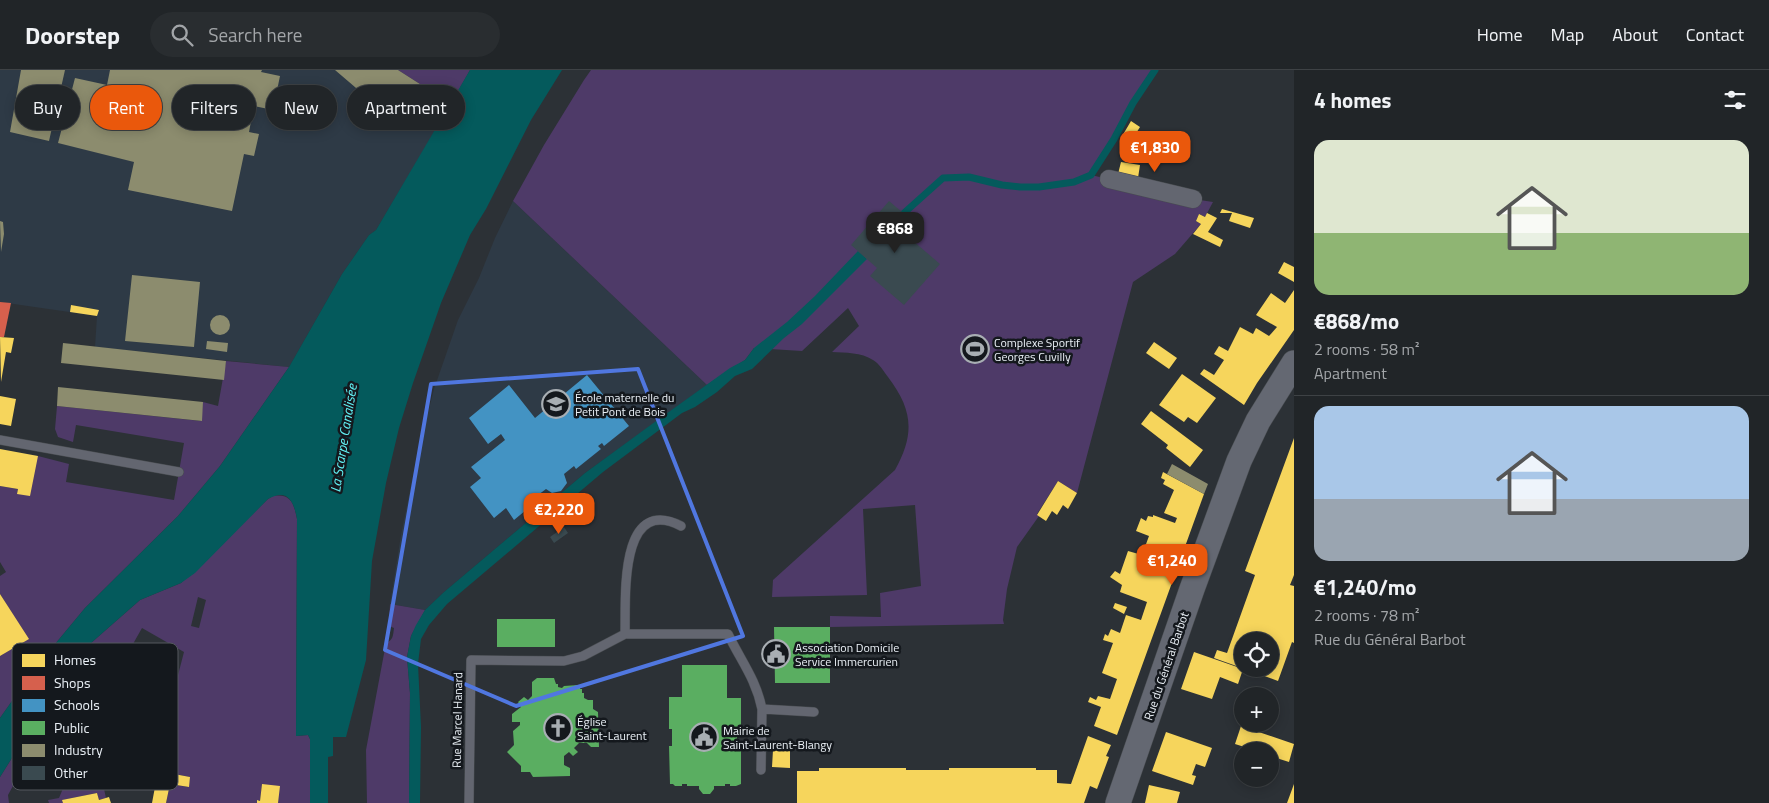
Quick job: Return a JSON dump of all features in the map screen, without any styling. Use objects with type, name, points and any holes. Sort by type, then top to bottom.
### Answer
[{"type":"main road","name":"Rue du Général Barbot","points":[[1118,803],[1239,460],[1258,421],[1285,388],[1294,363]]},
{"type":"street","points":[[1109,179],[1193,199]]},
{"type":"lane","points":[[0,440],[179,472]]},
{"type":"lane","points":[[625,634],[627,565],[632,544],[648,524],[656,521],[665,520],[681,526]]},
{"type":"lane","name":"Rue Marcel Hanard","points":[[468,803],[471,660],[564,662],[582,656],[625,634],[728,634],[756,686],[762,709]]},
{"type":"lane","points":[[761,770],[762,709],[814,712]]},
{"type":"highlighted area","points":[[638,369],[743,636],[516,706],[385,650],[431,384]]},
{"type":"shaded area","points":[[0,70],[398,70],[421,85],[347,85],[347,130],[436,130],[376,230],[369,235],[342,274],[289,367],[95,347],[97,316],[0,302]]},
{"type":"shaded area","points":[[398,70],[470,70],[462,85],[421,85]]},
{"type":"shaded area","name":"Complexe Sportif Georges Cuvilly","points":[[591,70],[1155,70],[1133,103],[1114,139],[1091,175],[1213,202],[1205,217],[1199,214],[1196,221],[1201,224],[1175,254],[1133,282],[1077,493],[1058,481],[1037,514],[1039,516],[1017,547],[1007,589],[1004,624],[830,627],[830,616],[881,617],[880,593],[921,586],[915,505],[863,509],[867,595],[772,597],[773,580],[895,470],[906,445],[908,422],[906,411],[896,389],[875,361],[858,354],[832,352],[859,326],[848,308],[802,351],[754,348],[745,360],[707,385],[513,201],[544,145]]},
{"type":"shaded area","name":"École maternelle du Petit Pont de Bois","points":[[513,201],[707,385],[585,473],[425,610],[390,604],[401,535],[416,461],[434,389],[458,320]]},
{"type":"shaded area","points":[[226,361],[289,367],[220,466],[178,516],[85,608],[56,643],[21,643],[28,639],[0,594],[0,576],[6,572],[0,562],[0,486],[18,489],[17,494],[38,456],[69,464],[66,482],[174,500],[184,443],[76,425],[73,442],[58,437],[55,429],[57,406],[201,421],[203,402],[218,406]]},
{"type":"shaded area","points":[[273,496],[284,496],[291,501],[297,519],[296,736],[308,735],[310,739],[310,803],[278,803],[262,784],[260,801],[257,800],[257,803],[166,803],[169,790],[178,790],[178,785],[188,787],[190,777],[178,775],[178,675],[184,652],[178,649],[178,643],[168,643],[142,628],[134,643],[91,643],[140,600],[181,583],[268,499]],"holes":[[[198,597],[206,600],[199,628],[191,626]]]},
{"type":"shaded area","points":[[390,604],[425,610],[411,636],[407,657],[410,693],[409,803],[367,803],[366,750],[386,643],[391,639],[394,628],[389,626]]},
{"type":"shaded area","points":[[12,649],[12,701],[0,718],[0,656]]},
{"type":"shaded area","points":[[12,758],[12,788],[8,795],[9,803],[0,803],[0,777]]},
{"type":"shaded area","points":[[62,790],[104,790],[106,798],[99,800],[97,793],[63,800],[63,803],[49,803],[48,800],[59,798]]},
{"type":"water","name":"La Scarpe Canalisée","points":[[470,70],[562,70],[531,120],[486,209],[470,235],[441,303],[413,383],[399,428],[386,483],[372,561],[366,660],[346,737],[333,737],[333,756],[328,757],[328,803],[310,803],[310,739],[308,735],[296,736],[297,519],[289,498],[281,495],[268,499],[195,573],[181,583],[140,600],[91,643],[56,643],[85,608],[178,516],[220,466],[289,367],[342,274],[369,235],[376,230],[435,130],[465,130],[465,85],[461,85]]},
{"type":"water","points":[[858,251],[867,259],[802,324],[784,338],[752,369],[735,376],[717,392],[695,407],[682,413],[603,472],[447,604],[429,625],[421,639],[418,664],[421,727],[420,803],[409,803],[410,693],[407,657],[411,636],[425,610],[585,473],[730,368],[745,360],[754,348],[787,322],[815,296]]},
{"type":"water","points":[[12,701],[12,758],[0,777],[0,718]]},
{"type":"building: Homes","points":[[1131,121],[1140,127],[1130,143],[1121,138]]},
{"type":"building: Homes","points":[[1121,162],[1140,165],[1138,178],[1118,174]]},
{"type":"building: Homes","points":[[1222,209],[1254,218],[1250,228],[1229,221],[1232,213],[1220,213]]},
{"type":"building: Homes","points":[[1207,213],[1217,218],[1208,232],[1223,240],[1220,247],[1193,234],[1201,224],[1196,221],[1199,214],[1205,217]]},
{"type":"building: Homes","points":[[1284,262],[1294,267],[1294,282],[1278,273]]},
{"type":"building: Homes","points":[[1294,290],[1294,330],[1244,405],[1200,374],[1204,369],[1214,375],[1224,360],[1214,354],[1219,346],[1228,351],[1240,327],[1253,334],[1256,328],[1269,336],[1277,327],[1256,315],[1271,293],[1285,303]]},
{"type":"building: Homes","points":[[71,305],[99,310],[97,316],[70,312]]},
{"type":"building: Homes","points":[[0,337],[14,338],[11,353],[6,352],[1,382]]},
{"type":"building: Homes","points":[[1154,342],[1177,358],[1169,369],[1146,353]]},
{"type":"building: Homes","points":[[1182,374],[1216,398],[1197,423],[1188,417],[1184,422],[1159,405]]},
{"type":"building: Homes","points":[[0,396],[16,399],[11,426],[0,424]]},
{"type":"building: Homes","points":[[1151,411],[1203,450],[1190,467],[1166,448],[1168,445],[1141,424]]},
{"type":"building: Homes","points":[[1294,438],[1294,575],[1290,585],[1294,586],[1294,643],[1292,642],[1278,681],[1267,677],[1279,677],[1279,632],[1235,632],[1255,575],[1245,571]]},
{"type":"building: Homes","points":[[0,449],[38,456],[30,496],[17,494],[18,489],[0,486]]},
{"type":"building: Homes","points":[[1163,472],[1204,494],[1117,735],[1094,726],[1101,707],[1088,702],[1090,697],[1096,700],[1098,696],[1110,699],[1117,679],[1102,673],[1113,643],[1103,640],[1105,634],[1108,636],[1111,629],[1120,633],[1126,615],[1141,620],[1147,602],[1120,592],[1122,585],[1110,577],[1115,571],[1120,574],[1128,551],[1142,555],[1149,536],[1136,531],[1141,518],[1146,521],[1148,516],[1153,517],[1153,515],[1175,523],[1177,518],[1164,513],[1174,490],[1163,484],[1165,480],[1161,478]]},
{"type":"building: Homes","points":[[1058,481],[1077,493],[1068,509],[1063,505],[1057,515],[1052,511],[1046,521],[1037,515]]},
{"type":"building: Homes","points":[[0,594],[29,639],[22,643],[12,643],[12,649],[0,656]]},
{"type":"building: Homes","points":[[1115,603],[1127,607],[1124,614],[1113,608]]},
{"type":"building: Homes","points":[[1234,634],[1234,665],[1214,658],[1217,650],[1227,653]]},
{"type":"building: Homes","points":[[1194,652],[1234,666],[1234,677],[1240,677],[1238,684],[1220,677],[1212,699],[1181,689]]},
{"type":"building: Homes","points":[[1166,732],[1212,748],[1205,767],[1196,764],[1192,775],[1196,776],[1193,785],[1152,771]]},
{"type":"building: Homes","points":[[1239,732],[1259,732],[1294,744],[1289,762],[1279,759],[1279,742],[1236,742]]},
{"type":"building: Homes","points":[[1088,736],[1111,745],[1106,756],[1109,757],[1097,789],[1090,786],[1084,803],[797,803],[797,771],[819,771],[819,768],[949,770],[949,768],[1036,768],[1036,770],[1057,770],[1057,783],[1071,784]]},
{"type":"building: Homes","points":[[773,750],[790,751],[790,768],[772,767]]},
{"type":"building: Homes","points":[[178,775],[190,777],[189,787],[178,785]]},
{"type":"building: Homes","points":[[262,784],[280,786],[278,803],[257,803],[257,800],[260,801]]},
{"type":"building: Homes","points":[[1294,784],[1294,803],[1287,803]]},
{"type":"building: Homes","points":[[1149,785],[1180,792],[1177,803],[1145,803]]},
{"type":"building: Homes","points":[[154,790],[169,790],[166,803],[152,803]]},
{"type":"building: Homes","points":[[97,793],[99,800],[109,797],[111,803],[63,803],[62,800]]},
{"type":"building: Shops","points":[[0,302],[11,303],[4,337],[0,337]]},
{"type":"building: Schools","points":[[587,375],[629,426],[604,446],[602,443],[598,446],[601,449],[576,469],[574,466],[564,474],[567,483],[561,491],[552,493],[546,489],[534,498],[537,501],[514,520],[506,508],[494,518],[470,487],[481,478],[471,467],[505,440],[501,434],[488,444],[469,418],[509,385],[535,418]]},
{"type":"building: Public","points":[[497,619],[555,619],[555,647],[497,647]]},
{"type":"building: Public","points":[[774,627],[830,627],[830,683],[775,683]]},
{"type":"building: Public","name":"Mairie de Saint-Laurent-Blangy","points":[[682,665],[727,665],[727,698],[741,698],[741,729],[737,729],[737,747],[741,747],[741,784],[736,786],[725,784],[725,786],[714,786],[710,794],[703,794],[699,786],[682,784],[682,786],[675,786],[670,784],[669,746],[672,746],[672,729],[669,729],[669,697],[682,697]]},
{"type":"building: Public","name":"Église Saint-Laurent","points":[[537,678],[554,678],[558,687],[562,688],[564,686],[578,685],[582,689],[582,693],[584,693],[584,698],[593,700],[593,709],[598,712],[599,747],[591,747],[587,743],[579,743],[574,748],[578,752],[573,756],[569,752],[564,756],[564,765],[570,768],[570,776],[533,777],[530,772],[521,772],[521,766],[507,752],[514,745],[513,731],[520,725],[520,722],[512,722],[512,714],[521,707],[518,702],[524,697],[528,700],[532,696],[532,682]]},
{"type":"building: Industry","points":[[21,70],[65,70],[62,85],[18,85]]},
{"type":"building: Industry","points":[[110,70],[262,70],[261,72],[280,76],[278,85],[266,85],[266,109],[256,106],[256,85],[172,85],[172,130],[249,130],[249,132],[259,134],[254,156],[244,154],[232,211],[128,190],[134,162],[58,143],[61,130],[80,130],[80,85],[73,85],[75,78],[107,85]]},
{"type":"building: Industry","points":[[335,70],[398,70],[421,85],[353,85]]},
{"type":"building: Industry","points":[[15,104],[15,130],[51,130],[49,141],[10,132]]},
{"type":"building: Industry","points":[[0,221],[3,222],[4,234],[1,252]]},
{"type":"building: Industry","points":[[132,275],[200,282],[194,347],[125,341]]},
{"type":"building: Industry","points":[[216,315],[224,315],[230,321],[230,329],[224,335],[216,335],[210,329],[210,321]]},
{"type":"building: Industry","points":[[207,341],[228,343],[227,352],[206,349]]},
{"type":"building: Industry","points":[[63,343],[226,361],[224,380],[61,363]]},
{"type":"building: Industry","points":[[58,387],[203,402],[202,421],[57,406]]},
{"type":"building: Industry","points":[[1172,464],[1208,484],[1204,494],[1167,474]]},
{"type":"building: Other","points":[[889,201],[915,223],[905,234],[940,264],[904,305],[870,276],[877,268],[851,245]]},
{"type":"building: Other","points":[[564,527],[568,533],[554,543],[550,537]]},
{"type":"waterway","points":[[904,213],[943,178],[969,177],[1002,185],[1039,187],[1074,182],[1091,175],[1114,139],[1133,103],[1155,70]]},
{"type":"place","name":"Complexe Sportif Georges Cuvilly","points":[[975,349]]},
{"type":"place","name":"École maternelle du Petit Pont de Bois","points":[[556,404]]},
{"type":"place","name":"Association Domicile Service Immercurien","points":[[776,654]]},
{"type":"place","name":"Église Saint-Laurent","points":[[558,728]]},
{"type":"place","name":"Mairie de Saint-Laurent-Blangy","points":[[704,737]]}]
